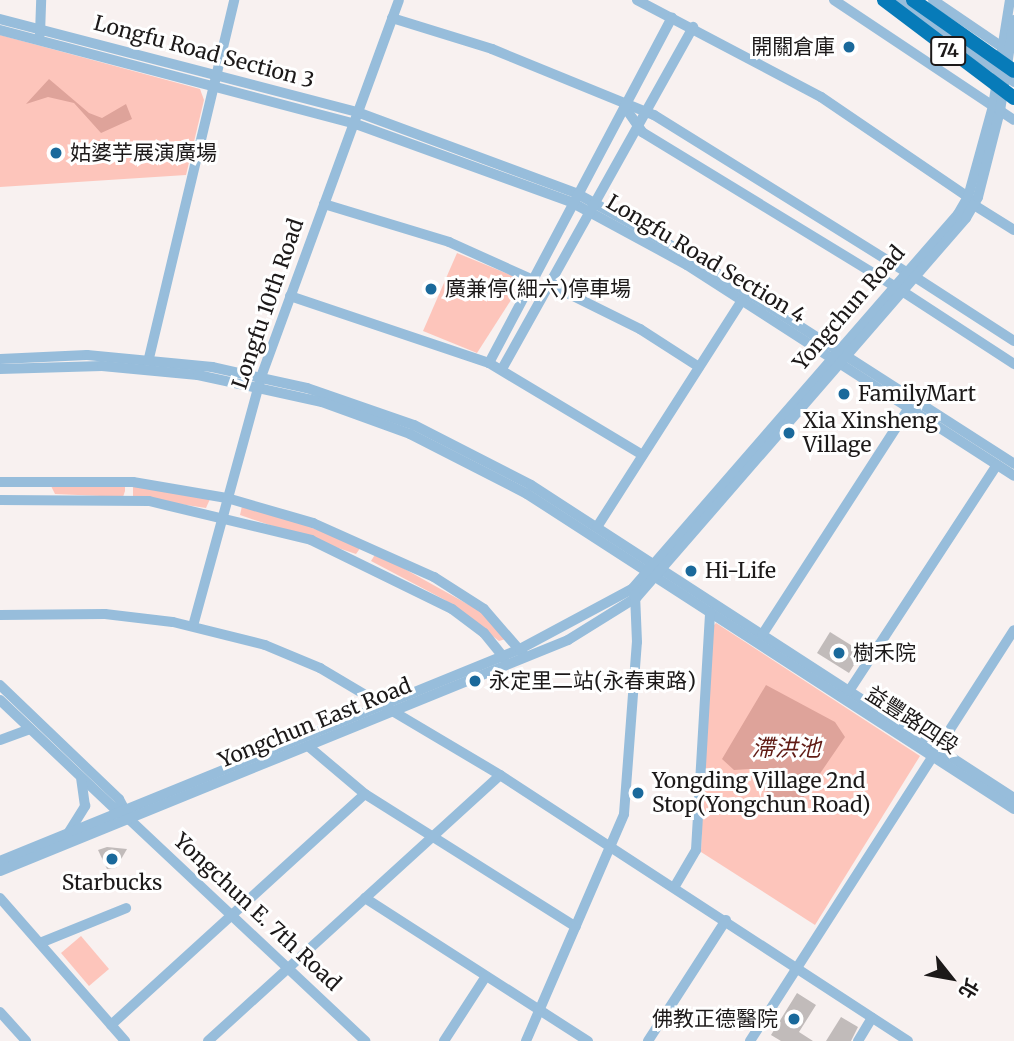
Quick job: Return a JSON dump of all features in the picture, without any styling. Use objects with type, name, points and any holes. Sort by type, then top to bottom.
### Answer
[{"type":"highway","name":"74","points":[[884,0],[1014,97]]},
{"type":"highway","name":"74","points":[[913,0],[1005,77]]},
{"type":"street","points":[[40,35],[41,0]]},
{"type":"street","points":[[149,358],[234,0]]},
{"type":"street","name":"Longfu 10th Road","points":[[192,626],[259,382],[399,0]]},
{"type":"street","points":[[637,0],[693,27],[821,97],[1014,230]]},
{"type":"street","points":[[834,0],[1014,120]]},
{"type":"street","points":[[874,0],[1005,77]]},
{"type":"street","points":[[897,0],[1005,77],[1014,97]]},
{"type":"street","points":[[933,0],[1008,51]]},
{"type":"street","points":[[938,0],[948,10]]},
{"type":"street","name":"Yongchun Road","points":[[634,593],[971,201],[1005,77],[1010,0]]},
{"type":"street","points":[[393,18],[527,63],[624,106],[643,110],[743,166],[1014,341]]},
{"type":"street","points":[[489,363],[573,197],[672,18]]},
{"type":"street","name":"Longfu Road Section 3","points":[[0,19],[40,35],[215,81],[354,123]]},
{"type":"street","name":"Yongchun Road","points":[[1008,51],[1014,20]]},
{"type":"street","points":[[502,369],[643,110],[693,27]]},
{"type":"street","name":"Longfu Road Section 3","points":[[0,30],[40,35]]},
{"type":"street","name":"Longfu Road Section 3","points":[[215,81],[357,112]]},
{"type":"street","points":[[624,106],[642,132],[898,288],[1014,364]]},
{"type":"street","name":"Longfu Road Section 4","points":[[357,112],[592,206],[1014,464]]},
{"type":"street","name":"Longfu Road Section 4","points":[[354,123],[573,197]]},
{"type":"street","points":[[324,204],[449,242],[533,280]]},
{"type":"street","name":"Longfu Road Section 4","points":[[592,206],[838,357],[909,408],[1014,476]]},
{"type":"street","points":[[549,284],[640,329],[699,367]]},
{"type":"street","points":[[290,296],[489,363],[643,455]]},
{"type":"street","points":[[597,527],[742,300]]},
{"type":"street","points":[[0,369],[35,362],[149,358],[259,382],[414,425],[486,460],[597,527],[655,571]]},
{"type":"street","points":[[0,359],[164,371],[259,382],[356,414],[439,448],[527,494],[762,635],[849,691],[935,753],[1014,798]]},
{"type":"street","points":[[762,635],[909,408]]},
{"type":"street","points":[[849,691],[997,465]]},
{"type":"street","points":[[36,480],[36,498]]},
{"type":"street","points":[[0,482],[128,482],[227,498],[369,545],[484,609],[522,653]]},
{"type":"street","points":[[128,482],[128,500]]},
{"type":"street","points":[[0,500],[128,500],[222,515],[311,540],[363,562],[474,623],[505,660]]},
{"type":"street","points":[[363,562],[369,545]]},
{"type":"street","name":"益豐路四段","points":[[655,571],[710,612],[935,753],[1014,809]]},
{"type":"street","points":[[526,1041],[613,847],[626,804],[634,593]]},
{"type":"street","name":"Yongchun East Road","points":[[0,861],[386,704],[586,631],[634,593]]},
{"type":"street","points":[[675,886],[696,850],[710,612]]},
{"type":"street","points":[[0,615],[105,614],[192,626],[265,645],[386,704],[675,886],[908,1041]]},
{"type":"street","points":[[750,1041],[1014,630]]},
{"type":"street","name":"Yongchun East Road","points":[[0,872],[397,711],[505,660]]},
{"type":"street","points":[[0,685],[121,811]]},
{"type":"street","points":[[0,700],[81,778],[121,811]]},
{"type":"street","points":[[0,740],[30,729]]},
{"type":"street","points":[[308,746],[365,794],[576,928]]},
{"type":"street","points":[[208,1041],[500,775]]},
{"type":"street","points":[[68,833],[85,806],[81,778]]},
{"type":"street","points":[[111,1025],[365,794]]},
{"type":"street","name":"Yongchun E. 7th Road","points":[[121,811],[365,1041]]},
{"type":"street","points":[[0,898],[125,1041]]},
{"type":"street","points":[[365,898],[588,1041]]},
{"type":"street","points":[[40,943],[126,908]]},
{"type":"street","points":[[648,1041],[726,920]]},
{"type":"street","points":[[444,1041],[486,976]]},
{"type":"street","points":[[0,1012],[26,1041]]},
{"type":"street","points":[[858,1041],[872,1018]]},
{"type":"shaded area","points":[[0,35],[200,89],[204,100],[186,175],[0,187]]},
{"type":"shaded area","points":[[457,253],[518,278],[520,286],[477,353],[423,331]]},
{"type":"shaded area","points":[[50,484],[125,486],[125,491],[123,497],[55,494]]},
{"type":"shaded area","points":[[133,486],[210,499],[206,508],[133,497]]},
{"type":"shaded area","points":[[242,506],[287,518],[361,547],[356,554],[240,515]]},
{"type":"shaded area","points":[[376,553],[480,611],[509,638],[499,641],[445,600],[371,561]]},
{"type":"shaded area","points":[[716,623],[920,756],[815,925],[701,852],[709,630]]},
{"type":"shaded area","points":[[81,936],[109,969],[89,986],[61,953]]},
{"type":"water","points":[[49,79],[89,113],[102,118],[126,104],[132,119],[101,133],[74,103],[48,97],[26,104]]},
{"type":"water","name":"滯洪池","points":[[766,685],[835,722],[845,737],[795,810],[763,789],[750,769],[734,770],[722,759]]},
{"type":"building","name":"樹禾院","points":[[830,632],[862,652],[849,673],[817,653]]},
{"type":"building","name":"Starbucks","points":[[107,847],[127,849],[116,868],[107,869],[98,850]]},
{"type":"building","name":"佛教正德醫院","points":[[797,993],[816,1005],[799,1032],[813,1041],[781,1041],[771,1035]]},
{"type":"building","name":"佛教正德醫院","points":[[841,1017],[858,1027],[851,1041],[826,1041]]},
{"type":"place","name":"開關倉庫","points":[[849,47]]},
{"type":"place","name":"姑婆芋展演廣場","points":[[56,153]]},
{"type":"place","name":"廣兼停(細六)停車場","points":[[431,289]]},
{"type":"place","name":"FamilyMart","points":[[844,394]]},
{"type":"place","name":"Xia Xinsheng Village","points":[[789,433]]},
{"type":"place","name":"Hi-Life","points":[[691,571]]},
{"type":"place","name":"樹禾院","points":[[839,653]]},
{"type":"place","name":"永定里二站(永春東路)","points":[[475,681]]},
{"type":"place","name":"Yongding Village 2nd Stop(Yongchun Road)","points":[[638,793]]},
{"type":"place","name":"Starbucks","points":[[112,859]]},
{"type":"place","name":"佛教正德醫院","points":[[794,1019]]}]
